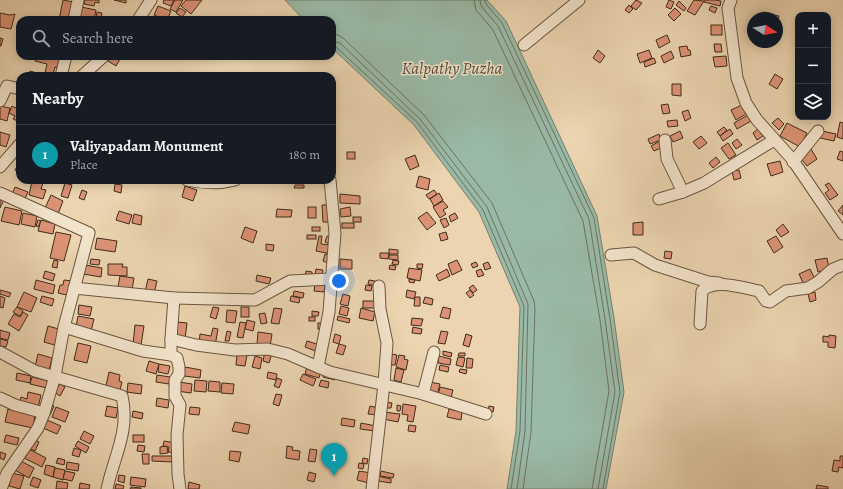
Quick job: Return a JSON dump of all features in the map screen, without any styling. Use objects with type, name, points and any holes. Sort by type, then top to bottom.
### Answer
[{"type":"street","points":[[75,16],[78,0]]},
{"type":"street","points":[[141,16],[151,0]]},
{"type":"street","points":[[524,45],[579,0]]},
{"type":"street","points":[[731,0],[728,8],[737,78],[746,103],[757,120],[794,162],[843,234]]},
{"type":"street","points":[[62,72],[65,60]]},
{"type":"street","points":[[86,72],[100,60]]},
{"type":"street","points":[[0,102],[7,86],[16,88]]},
{"type":"street","points":[[794,162],[818,131]]},
{"type":"street","points":[[665,140],[667,159],[682,192]]},
{"type":"street","points":[[659,199],[704,183],[774,140]]},
{"type":"street","points":[[0,167],[16,149]]},
{"type":"street","points":[[318,367],[328,312],[334,233],[330,184]]},
{"type":"street","points":[[0,193],[89,233],[64,327],[55,376],[44,413],[38,428],[6,473],[2,489]]},
{"type":"street","points":[[611,255],[634,253],[655,265],[708,282],[759,290],[766,301],[770,302],[786,291],[808,288],[818,282],[833,269],[843,265]]},
{"type":"street","points":[[74,288],[174,298],[255,300],[290,281],[330,279]]},
{"type":"street","points":[[700,324],[702,291],[722,283]]},
{"type":"street","points":[[372,489],[384,384],[387,343],[380,309],[379,286]]},
{"type":"street","points":[[171,355],[174,298]]},
{"type":"street","points":[[64,327],[142,351],[171,355],[177,358],[179,374],[175,380],[175,396],[180,405],[177,435],[180,489]]},
{"type":"street","points":[[171,339],[196,345],[235,350],[268,349],[288,354],[330,372],[423,394],[486,414]]},
{"type":"street","points":[[0,352],[35,371],[122,396],[124,406],[121,445],[107,489]]},
{"type":"street","points":[[423,394],[434,352]]},
{"type":"street","points":[[0,398],[15,405],[44,413]]},
{"type":"water","name":"Kalpathy Puzha","points":[[285,0],[487,0],[506,21],[597,216],[614,318],[624,392],[606,489],[507,489],[516,431],[520,307],[479,212],[414,125],[336,52],[336,16],[300,16]]},
{"type":"building","points":[[63,0],[73,2],[71,16],[60,16]]},
{"type":"building","points":[[85,0],[99,0],[99,3],[95,2],[94,6],[84,4]]},
{"type":"building","points":[[114,0],[126,0],[126,3]]},
{"type":"building","points":[[164,0],[174,0],[171,6],[163,3]]},
{"type":"building","points":[[175,0],[183,0],[176,12],[170,9]]},
{"type":"building","points":[[186,0],[202,0],[191,14],[181,6]]},
{"type":"building","points":[[636,0],[642,3],[636,10],[631,6]]},
{"type":"building","points":[[669,0],[674,2],[671,9],[666,7]]},
{"type":"building","points":[[694,0],[704,1],[695,15],[687,11]]},
{"type":"building","points":[[705,0],[721,1],[720,6],[704,2]]},
{"type":"building","points":[[679,1],[686,8],[684,11],[676,5]]},
{"type":"building","points":[[629,5],[633,9],[629,13],[625,10]]},
{"type":"building","points":[[158,6],[171,11],[169,16],[154,15]]},
{"type":"building","points":[[711,6],[717,8],[715,13],[709,10]]},
{"type":"building","points":[[81,7],[96,10],[95,16],[79,16]]},
{"type":"building","points":[[180,8],[186,12],[183,16],[176,13]]},
{"type":"building","points":[[675,8],[681,14],[674,21],[668,15]]},
{"type":"building","points":[[97,12],[102,13],[102,16],[96,16]]},
{"type":"building","points":[[0,13],[10,15],[15,14],[11,29],[0,27]]},
{"type":"building","points":[[711,25],[722,25],[722,35],[711,35]]},
{"type":"building","points":[[667,35],[670,42],[659,48],[656,40]]},
{"type":"building","points":[[0,38],[3,39],[1,46],[0,46]]},
{"type":"building","points":[[714,44],[721,44],[722,52],[715,52]]},
{"type":"building","points":[[687,46],[691,55],[681,57],[679,47]]},
{"type":"building","points":[[598,50],[605,56],[600,63],[593,58]]},
{"type":"building","points":[[649,50],[652,58],[640,63],[637,54]]},
{"type":"building","points":[[671,51],[674,58],[664,63],[661,56]]},
{"type":"building","points":[[726,56],[727,66],[715,67],[713,57]]},
{"type":"building","points":[[654,58],[656,63],[645,67],[644,62]]},
{"type":"building","points":[[59,60],[58,68],[55,67],[54,72],[45,72],[47,64],[35,61]]},
{"type":"building","points":[[109,60],[119,60],[116,66],[108,61]]},
{"type":"building","points":[[775,74],[783,79],[777,89],[769,84]]},
{"type":"building","points":[[672,84],[681,84],[681,96],[672,95]]},
{"type":"building","points":[[668,104],[670,113],[663,114],[661,105]]},
{"type":"building","points":[[742,105],[746,114],[736,120],[731,110]]},
{"type":"building","points":[[0,106],[10,108],[7,121],[0,119]]},
{"type":"building","points":[[12,106],[16,108],[16,120],[13,119],[15,116],[9,113]]},
{"type":"building","points":[[688,110],[691,118],[685,121],[682,112]]},
{"type":"building","points":[[748,115],[751,121],[737,129],[734,123]]},
{"type":"building","points":[[778,118],[784,124],[779,130],[772,123]]},
{"type":"building","points":[[677,120],[678,126],[668,127],[667,121]]},
{"type":"building","points":[[840,122],[843,123],[843,139],[837,137]]},
{"type":"building","points":[[787,123],[807,133],[800,147],[780,136]]},
{"type":"building","points":[[724,127],[727,130],[720,136],[717,132]]},
{"type":"building","points":[[730,129],[733,134],[723,141],[720,136]]},
{"type":"building","points":[[758,129],[763,136],[757,140],[753,133]]},
{"type":"building","points":[[680,131],[683,138],[673,142],[670,136]]},
{"type":"building","points":[[822,131],[836,134],[834,141],[820,138]]},
{"type":"building","points":[[0,132],[10,135],[6,147],[0,145]]},
{"type":"building","points":[[659,134],[661,140],[650,144],[648,139]]},
{"type":"building","points":[[701,136],[707,143],[699,149],[693,142]]},
{"type":"building","points":[[737,139],[742,145],[736,149],[732,143]]},
{"type":"building","points":[[660,141],[663,147],[654,151],[651,146]]},
{"type":"building","points":[[728,143],[736,155],[729,159],[721,148]]},
{"type":"building","points":[[811,149],[817,159],[807,166],[800,157]]},
{"type":"building","points":[[840,151],[843,152],[843,161],[837,159]]},
{"type":"building","points":[[347,152],[355,152],[355,159],[347,159]]},
{"type":"building","points":[[415,155],[419,166],[410,170],[405,159]]},
{"type":"building","points":[[716,157],[720,162],[713,168],[709,163]]},
{"type":"building","points":[[780,161],[783,172],[771,176],[767,164]]},
{"type":"building","points":[[739,170],[741,178],[734,180],[732,171]]},
{"type":"building","points":[[419,176],[430,179],[428,190],[416,187]]},
{"type":"building","points":[[829,183],[838,195],[830,200],[825,193],[829,190],[825,185]]},
{"type":"building","points":[[31,184],[43,184],[41,189],[46,190],[43,199],[29,195]]},
{"type":"building","points":[[65,184],[72,185],[68,198],[61,196]]},
{"type":"building","points":[[115,184],[122,185],[121,193],[114,191]]},
{"type":"building","points":[[295,185],[304,185],[304,188],[294,188]]},
{"type":"building","points":[[185,186],[197,190],[193,201],[182,197]]},
{"type":"building","points":[[15,187],[28,192],[24,201],[11,196]]},
{"type":"building","points":[[82,190],[87,192],[84,200],[79,198]]},
{"type":"building","points":[[434,190],[437,194],[429,199],[426,195]]},
{"type":"building","points":[[439,193],[443,200],[434,206],[430,199]]},
{"type":"building","points":[[340,194],[360,196],[360,204],[340,203]]},
{"type":"building","points":[[51,195],[63,201],[58,214],[45,208]]},
{"type":"building","points":[[0,198],[4,200],[0,208]]},
{"type":"building","points":[[443,201],[448,207],[443,210],[446,214],[440,218],[433,207]]},
{"type":"building","points":[[322,205],[329,205],[332,222],[323,222]]},
{"type":"building","points":[[843,205],[843,215],[838,211]]},
{"type":"building","points":[[5,207],[22,211],[19,225],[1,221]]},
{"type":"building","points":[[308,207],[316,207],[316,218],[308,218]]},
{"type":"building","points":[[350,207],[351,216],[341,217],[340,209]]},
{"type":"building","points":[[277,209],[292,210],[291,217],[276,217]]},
{"type":"building","points":[[119,211],[132,215],[129,224],[116,220]]},
{"type":"building","points":[[427,212],[436,223],[427,230],[418,218]]},
{"type":"building","points":[[23,213],[37,216],[35,227],[21,224]]},
{"type":"building","points":[[455,213],[458,218],[451,222],[449,216]]},
{"type":"building","points":[[134,214],[142,216],[141,225],[132,223]]},
{"type":"building","points":[[353,217],[361,217],[361,222],[353,222]]},
{"type":"building","points":[[446,218],[449,225],[444,228],[440,220]]},
{"type":"building","points":[[38,220],[41,221],[38,227],[36,226]]},
{"type":"building","points":[[41,220],[55,224],[53,234],[38,231]]},
{"type":"building","points":[[643,222],[643,235],[633,235],[633,223]]},
{"type":"building","points":[[342,223],[354,223],[354,228],[342,228]]},
{"type":"building","points":[[783,224],[789,232],[781,237],[776,230]]},
{"type":"building","points":[[245,227],[257,231],[253,243],[241,238]]},
{"type":"building","points":[[312,227],[320,227],[320,231],[312,231]]},
{"type":"building","points":[[56,232],[71,235],[64,261],[50,258]]},
{"type":"building","points":[[446,232],[448,239],[441,241],[439,234]]},
{"type":"building","points":[[307,235],[316,235],[316,239],[307,239]]},
{"type":"building","points":[[319,236],[322,236],[321,244],[332,245],[331,254],[316,251]]},
{"type":"building","points":[[327,236],[332,237],[330,244],[325,242]]},
{"type":"building","points":[[776,236],[783,247],[774,253],[767,241]]},
{"type":"building","points":[[97,238],[117,241],[115,252],[95,249]]},
{"type":"building","points":[[266,244],[274,245],[273,251],[266,250]]},
{"type":"building","points":[[389,249],[398,250],[398,254],[389,254]]},
{"type":"building","points":[[665,251],[672,252],[671,259],[664,258]]},
{"type":"building","points":[[380,253],[389,253],[388,259],[380,258]]},
{"type":"building","points":[[325,254],[330,255],[328,263],[323,261]]},
{"type":"building","points":[[389,255],[398,255],[398,260],[389,259]]},
{"type":"building","points":[[827,258],[829,269],[818,272],[815,260]]},
{"type":"building","points":[[91,259],[100,260],[99,265],[90,264]]},
{"type":"building","points":[[340,259],[352,260],[352,269],[340,269]]},
{"type":"building","points":[[54,260],[58,261],[57,268],[52,267]]},
{"type":"building","points":[[393,260],[399,261],[398,265],[392,264]]},
{"type":"building","points":[[457,260],[462,270],[452,275],[448,264]]},
{"type":"building","points":[[476,262],[478,266],[473,268],[471,264]]},
{"type":"building","points":[[488,262],[491,268],[485,270],[483,264]]},
{"type":"building","points":[[108,264],[123,264],[122,267],[127,267],[127,276],[108,275]]},
{"type":"building","points":[[417,264],[423,264],[422,269],[417,268]]},
{"type":"building","points":[[85,265],[102,268],[101,277],[83,274]]},
{"type":"building","points":[[390,265],[396,266],[395,270],[389,269]]},
{"type":"building","points":[[409,268],[422,270],[420,281],[407,278]]},
{"type":"building","points":[[316,269],[323,270],[322,276],[315,275]]},
{"type":"building","points":[[447,269],[450,276],[439,281],[436,275]]},
{"type":"building","points":[[481,269],[484,275],[478,277],[476,271]]},
{"type":"building","points":[[810,269],[815,279],[804,285],[799,274]]},
{"type":"building","points":[[45,271],[55,274],[53,281],[43,278]]},
{"type":"building","points":[[306,271],[312,272],[312,277],[305,276]]},
{"type":"building","points":[[257,275],[271,278],[269,284],[256,281]]},
{"type":"building","points":[[120,276],[134,278],[132,290],[118,287]]},
{"type":"building","points":[[148,279],[157,281],[154,294],[145,292]]},
{"type":"building","points":[[409,279],[415,280],[414,283],[409,282]]},
{"type":"building","points":[[36,280],[55,285],[53,294],[34,289]]},
{"type":"building","points":[[64,280],[73,281],[71,296],[58,293],[60,285],[63,285]]},
{"type":"building","points":[[369,280],[375,281],[375,286],[368,284]]},
{"type":"building","points":[[315,284],[325,285],[324,292],[314,291]]},
{"type":"building","points":[[366,285],[372,286],[371,291],[365,290]]},
{"type":"building","points":[[473,285],[477,290],[473,293],[469,288]]},
{"type":"building","points":[[0,290],[11,293],[9,297],[0,294]]},
{"type":"building","points":[[407,290],[416,292],[414,299],[406,297]]},
{"type":"building","points":[[470,290],[474,295],[470,298],[466,293]]},
{"type":"building","points":[[294,291],[304,293],[303,298],[293,296]]},
{"type":"building","points":[[24,292],[37,298],[31,312],[17,307]]},
{"type":"building","points":[[815,292],[816,300],[810,302],[808,294]]},
{"type":"building","points":[[343,294],[350,296],[348,306],[340,304]]},
{"type":"building","points":[[0,296],[5,298],[3,308],[0,307]]},
{"type":"building","points":[[42,296],[54,299],[52,306],[40,302]]},
{"type":"building","points":[[291,296],[300,298],[299,303],[290,301]]},
{"type":"building","points":[[415,297],[420,297],[420,306],[414,306]]},
{"type":"building","points":[[425,297],[433,299],[432,305],[423,303]]},
{"type":"building","points":[[363,301],[375,301],[375,308],[363,308]]},
{"type":"building","points":[[79,305],[92,307],[90,316],[78,314]]},
{"type":"building","points":[[341,306],[349,308],[347,316],[339,314]]},
{"type":"building","points":[[17,307],[23,311],[20,316],[13,312]]},
{"type":"building","points":[[213,307],[219,308],[216,319],[210,317]]},
{"type":"building","points":[[241,307],[249,307],[249,317],[241,317]]},
{"type":"building","points":[[443,307],[451,309],[449,319],[440,317]]},
{"type":"building","points":[[274,308],[282,309],[279,324],[271,323]]},
{"type":"building","points":[[361,308],[375,312],[373,321],[359,318]]},
{"type":"building","points":[[227,310],[237,311],[235,323],[226,322]]},
{"type":"building","points":[[312,311],[319,312],[318,316],[312,316]]},
{"type":"building","points":[[23,312],[28,315],[19,331],[8,324],[14,314],[20,317]]},
{"type":"building","points":[[265,313],[267,323],[261,324],[259,314]]},
{"type":"building","points":[[78,316],[94,319],[91,331],[76,327]]},
{"type":"building","points":[[338,316],[350,319],[349,323],[337,320]]},
{"type":"building","points":[[309,317],[315,317],[315,321],[309,321]]},
{"type":"building","points":[[412,318],[423,319],[421,326],[411,325]]},
{"type":"building","points":[[247,320],[255,322],[253,331],[245,329]]},
{"type":"building","points":[[178,322],[187,323],[185,339],[175,337]]},
{"type":"building","points":[[240,322],[246,323],[243,338],[237,337]]},
{"type":"building","points":[[318,323],[325,323],[325,329],[318,329]]},
{"type":"building","points":[[135,325],[144,326],[141,345],[133,344]]},
{"type":"building","points":[[48,326],[62,330],[58,346],[44,342]]},
{"type":"building","points":[[413,327],[422,329],[421,334],[412,333]]},
{"type":"building","points":[[213,328],[218,329],[215,346],[199,344],[200,334],[211,336]]},
{"type":"building","points":[[0,330],[10,333],[8,340],[0,338]]},
{"type":"building","points":[[227,331],[231,332],[229,341],[225,341]]},
{"type":"building","points":[[441,331],[448,332],[445,344],[438,343]]},
{"type":"building","points":[[258,332],[272,334],[270,346],[257,344]]},
{"type":"building","points":[[335,334],[341,336],[339,344],[333,342]]},
{"type":"building","points":[[466,334],[472,336],[469,347],[463,345]]},
{"type":"building","points":[[829,335],[836,336],[835,348],[828,347],[828,342],[823,342],[823,336],[829,337]]},
{"type":"building","points":[[0,339],[8,341],[6,347],[0,346]]},
{"type":"building","points":[[307,341],[320,345],[318,352],[305,347]]},
{"type":"building","points":[[78,343],[91,346],[87,363],[74,360]]},
{"type":"building","points":[[339,344],[346,346],[343,355],[336,353]]},
{"type":"building","points":[[265,351],[272,353],[269,363],[263,361]]},
{"type":"building","points":[[443,351],[452,353],[451,357],[443,355]]},
{"type":"building","points":[[459,353],[465,353],[465,356],[458,356]]},
{"type":"building","points":[[38,354],[52,358],[49,370],[35,367]]},
{"type":"building","points":[[237,354],[247,355],[245,366],[236,365]]},
{"type":"building","points":[[392,354],[397,355],[395,365],[390,365]]},
{"type":"building","points":[[399,355],[405,356],[404,359],[408,360],[406,370],[396,367]]},
{"type":"building","points":[[255,356],[262,358],[260,369],[252,367]]},
{"type":"building","points":[[439,356],[451,359],[450,365],[438,363]]},
{"type":"building","points":[[458,357],[465,358],[463,367],[456,365]]},
{"type":"building","points":[[467,358],[473,359],[472,368],[466,368]]},
{"type":"building","points":[[149,361],[159,364],[156,374],[146,371]]},
{"type":"building","points":[[159,364],[170,366],[168,374],[158,372]]},
{"type":"building","points":[[440,365],[449,367],[448,372],[439,370]]},
{"type":"building","points":[[307,366],[321,371],[319,378],[305,374]]},
{"type":"building","points":[[185,367],[201,370],[200,378],[184,376]]},
{"type":"building","points":[[396,368],[404,370],[401,382],[394,380]]},
{"type":"building","points":[[460,369],[467,370],[466,374],[459,372]]},
{"type":"building","points":[[109,372],[120,375],[119,381],[122,382],[120,390],[106,386]]},
{"type":"building","points":[[268,372],[277,374],[276,380],[267,378]]},
{"type":"building","points":[[17,373],[31,376],[30,383],[16,380]]},
{"type":"building","points":[[324,373],[336,376],[335,380],[323,377]]},
{"type":"building","points":[[303,374],[316,379],[313,386],[300,380]]},
{"type":"building","points":[[157,375],[170,377],[169,384],[156,382]]},
{"type":"building","points":[[32,377],[49,381],[47,388],[30,384]]},
{"type":"building","points":[[277,378],[282,380],[279,388],[274,386]]},
{"type":"building","points":[[195,380],[207,381],[206,392],[194,391]]},
{"type":"building","points":[[321,380],[329,382],[328,388],[319,386]]},
{"type":"building","points":[[209,381],[220,382],[220,392],[208,391]]},
{"type":"building","points":[[425,381],[440,384],[437,395],[423,392]]},
{"type":"building","points":[[179,382],[192,384],[191,393],[177,391]]},
{"type":"building","points":[[128,383],[142,385],[141,394],[127,392]]},
{"type":"building","points":[[222,383],[234,384],[233,394],[221,393]]},
{"type":"building","points":[[60,384],[65,387],[60,396],[54,392]]},
{"type":"building","points":[[440,387],[453,390],[451,398],[438,395]]},
{"type":"building","points":[[28,392],[41,395],[38,408],[19,403],[21,397],[27,399]]},
{"type":"building","points":[[276,394],[282,395],[279,406],[273,404]]},
{"type":"building","points":[[157,398],[169,400],[168,408],[156,406]]},
{"type":"building","points":[[385,402],[392,403],[391,408],[385,408]]},
{"type":"building","points":[[49,404],[54,406],[50,415],[45,413]]},
{"type":"building","points":[[403,404],[416,406],[413,422],[407,421],[408,415],[402,414]]},
{"type":"building","points":[[397,405],[401,406],[400,411],[397,411]]},
{"type":"building","points":[[107,406],[118,408],[116,418],[105,416]]},
{"type":"building","points":[[370,406],[379,408],[378,415],[368,414]]},
{"type":"building","points":[[489,406],[494,407],[493,412],[488,411]]},
{"type":"building","points":[[56,407],[69,412],[65,422],[52,417]]},
{"type":"building","points":[[190,407],[200,408],[199,415],[189,414]]},
{"type":"building","points":[[8,409],[35,415],[33,428],[5,422]]},
{"type":"building","points":[[449,409],[462,412],[461,420],[447,417]]},
{"type":"building","points":[[133,411],[143,413],[142,419],[132,417]]},
{"type":"building","points":[[384,412],[400,414],[398,422],[383,419]]},
{"type":"building","points":[[342,418],[355,420],[354,427],[341,425]]},
{"type":"building","points":[[47,420],[61,426],[57,434],[43,428]]},
{"type":"building","points":[[235,422],[250,425],[248,434],[232,431]]},
{"type":"building","points":[[361,423],[376,426],[375,431],[360,429]]},
{"type":"building","points":[[409,425],[416,426],[415,432],[408,431]]},
{"type":"building","points":[[84,431],[94,436],[90,444],[80,439]]},
{"type":"building","points":[[6,435],[19,438],[17,445],[4,442]]},
{"type":"building","points":[[133,435],[144,435],[144,442],[133,442]]},
{"type":"building","points":[[35,440],[39,442],[35,451],[30,449]]},
{"type":"building","points":[[78,441],[89,447],[86,453],[75,446]]},
{"type":"building","points":[[164,441],[176,443],[175,453],[168,452],[169,447],[163,446]]},
{"type":"building","points":[[138,445],[145,446],[144,452],[137,451]]},
{"type":"building","points":[[167,446],[168,453],[160,454],[160,447]]},
{"type":"building","points":[[287,446],[293,447],[292,450],[300,451],[299,460],[286,458]]},
{"type":"building","points":[[27,448],[46,458],[42,467],[22,457]]},
{"type":"building","points":[[74,448],[81,450],[79,457],[72,455]]},
{"type":"building","points":[[310,449],[317,450],[315,462],[308,461]]},
{"type":"building","points":[[230,451],[241,452],[239,462],[229,460]]},
{"type":"building","points":[[0,452],[6,454],[4,460],[0,458]]},
{"type":"building","points":[[142,454],[149,454],[149,464],[143,464]]},
{"type":"building","points":[[152,456],[172,456],[172,462],[152,461]]},
{"type":"building","points":[[840,456],[843,456],[843,468],[839,467],[838,472],[832,471],[834,460],[840,461]]},
{"type":"building","points":[[58,458],[65,460],[64,465],[56,463]]},
{"type":"building","points":[[363,458],[368,459],[367,464],[362,463]]},
{"type":"building","points":[[19,460],[34,468],[29,478],[13,469]]},
{"type":"building","points":[[67,462],[79,464],[78,471],[66,469]]},
{"type":"building","points":[[359,463],[364,464],[363,469],[358,468]]},
{"type":"building","points":[[46,465],[55,467],[53,477],[44,474]]},
{"type":"building","points":[[55,468],[65,470],[63,480],[53,477]]},
{"type":"building","points":[[65,471],[75,473],[72,481],[63,479]]},
{"type":"building","points":[[359,471],[371,473],[369,483],[357,480]]},
{"type":"building","points":[[381,471],[394,474],[393,478],[380,476]]},
{"type":"building","points":[[309,472],[316,474],[314,482],[307,480]]},
{"type":"building","points":[[12,473],[24,476],[20,489],[9,486]]},
{"type":"building","points":[[119,475],[125,476],[124,483],[118,481]]},
{"type":"building","points":[[378,476],[391,479],[391,483],[378,481]]},
{"type":"building","points":[[33,477],[41,480],[38,488],[30,485]]},
{"type":"building","points":[[131,477],[146,479],[145,487],[130,485]]},
{"type":"building","points":[[57,481],[68,483],[67,489],[56,489]]},
{"type":"building","points":[[189,482],[200,485],[199,489],[188,489]]},
{"type":"building","points":[[80,483],[90,485],[89,489],[79,489]]},
{"type":"building","points":[[116,484],[124,486],[123,489],[115,489]]},
{"type":"building","points":[[817,485],[828,487],[828,489],[816,489]]},
{"type":"building","points":[[131,487],[141,488],[141,489],[130,489]]},
{"type":"place","name":"Valiyapadam Monument","points":[[334,476]]}]
